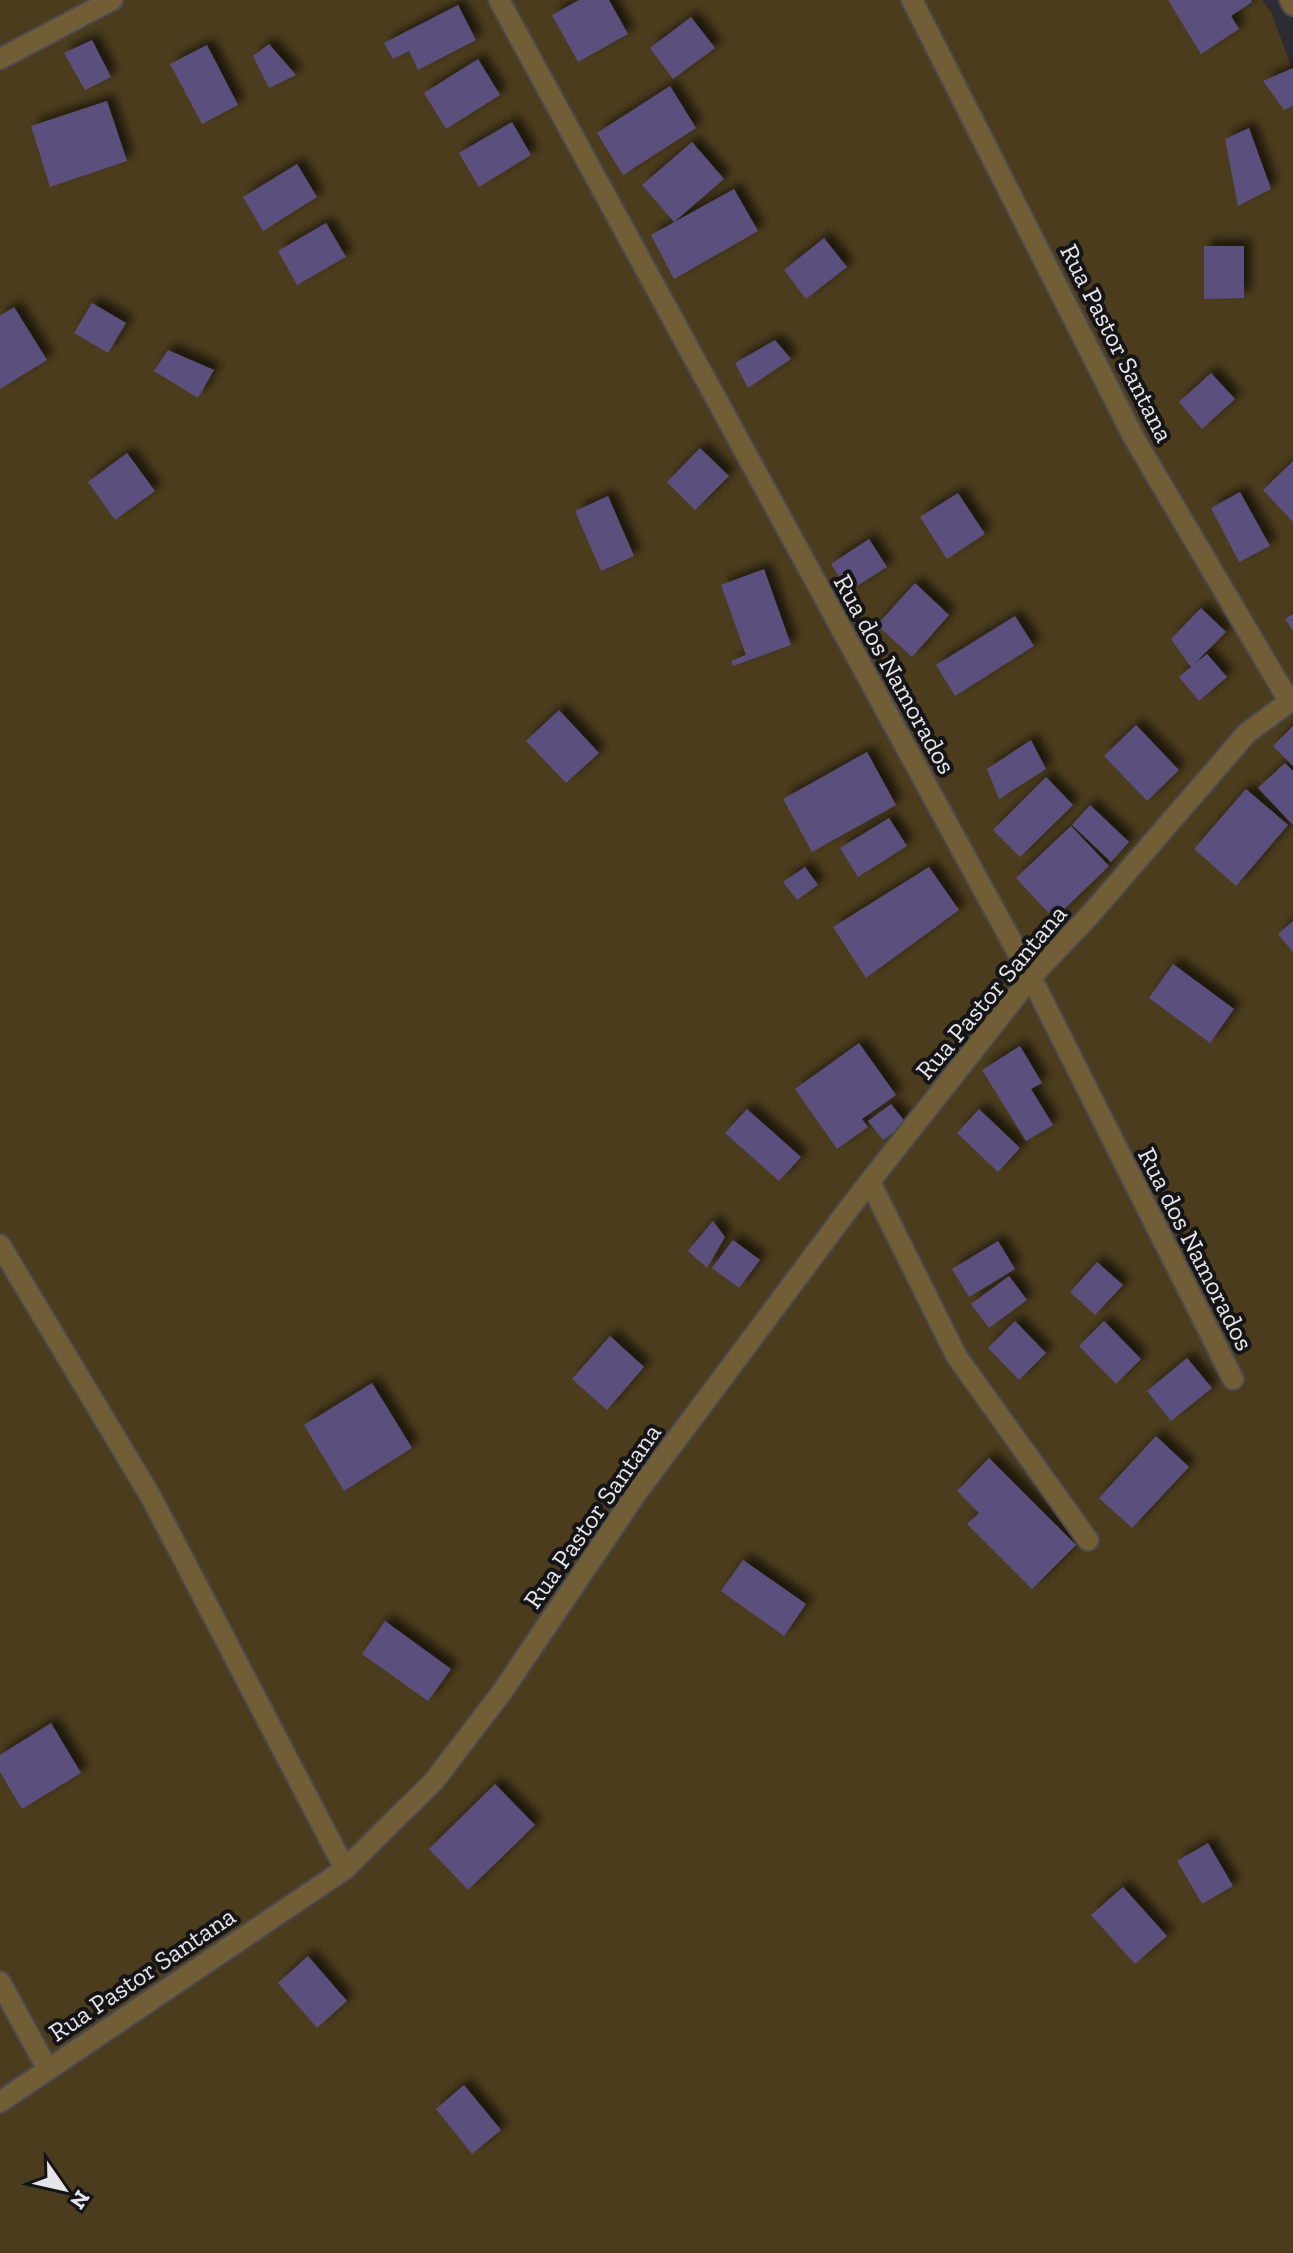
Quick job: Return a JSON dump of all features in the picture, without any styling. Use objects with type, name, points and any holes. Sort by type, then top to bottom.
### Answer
[{"type":"street","points":[[0,59],[112,0]]},
{"type":"street","name":"Rua dos Namorados","points":[[499,0],[1031,977],[1233,1379]]},
{"type":"street","name":"Rua Pastor Santana","points":[[0,2102],[345,1869],[434,1781],[502,1692],[638,1491],[870,1182],[1031,977],[1090,915],[1247,733],[1291,700],[1134,438],[912,0]]},
{"type":"street","points":[[1290,0],[1293,5]]},
{"type":"street","points":[[870,1182],[957,1357],[1088,1540]]},
{"type":"street","points":[[0,1245],[151,1497],[345,1869]]},
{"type":"street","name":"Rua Pastor Santana","points":[[0,1982],[47,2068]]},
{"type":"shaded area","points":[[0,0],[1262,0],[1271,12],[1293,71],[1293,2253],[0,2253]]},
{"type":"building","points":[[579,0],[609,0],[628,34],[578,62],[552,15]]},
{"type":"building","points":[[1168,0],[1252,2],[1231,16],[1239,29],[1201,54]]},
{"type":"building","points":[[458,5],[476,40],[418,70],[409,51],[393,59],[384,43]]},
{"type":"building","points":[[691,17],[715,48],[673,79],[650,48]]},
{"type":"building","points":[[92,40],[111,77],[85,90],[64,53]]},
{"type":"building","points":[[269,44],[296,75],[269,88],[253,56]]},
{"type":"building","points":[[207,45],[238,105],[202,124],[170,64]]},
{"type":"building","points":[[478,59],[500,95],[446,129],[424,93]]},
{"type":"building","points":[[1293,68],[1293,106],[1284,110],[1263,81]]},
{"type":"building","points":[[670,86],[696,128],[623,175],[597,133]]},
{"type":"building","points":[[107,101],[127,161],[50,187],[31,126]]},
{"type":"building","points":[[512,122],[531,155],[479,187],[459,153]]},
{"type":"building","points":[[1249,128],[1271,189],[1238,206],[1225,139]]},
{"type":"building","points":[[692,142],[724,179],[674,222],[642,185]]},
{"type":"building","points":[[297,164],[317,197],[263,231],[243,197]]},
{"type":"building","points":[[734,189],[758,231],[674,279],[651,235]]},
{"type":"building","points":[[326,223],[346,257],[297,285],[278,251]]},
{"type":"building","points":[[824,238],[847,267],[806,299],[784,270]]},
{"type":"building","points":[[1204,246],[1244,246],[1244,298],[1204,299]]},
{"type":"building","points":[[92,303],[126,323],[108,353],[74,333]]},
{"type":"building","points":[[14,307],[47,360],[0,389],[0,316]]},
{"type":"building","points":[[775,340],[791,359],[748,388],[735,363]]},
{"type":"building","points":[[168,350],[214,370],[198,398],[154,371]]},
{"type":"building","points":[[1211,373],[1235,399],[1202,429],[1179,402]]},
{"type":"building","points":[[700,448],[729,476],[695,510],[667,482]]},
{"type":"building","points":[[127,453],[155,491],[115,520],[88,482]]},
{"type":"building","points":[[1293,461],[1293,522],[1263,490]]},
{"type":"building","points":[[1240,492],[1270,546],[1239,562],[1211,508]]},
{"type":"building","points":[[958,493],[985,534],[947,559],[920,517]]},
{"type":"building","points":[[608,496],[634,556],[601,571],[575,511]]},
{"type":"building","points":[[869,539],[887,567],[849,591],[831,564]]},
{"type":"building","points":[[764,569],[791,645],[733,666],[731,661],[746,655],[721,585]]},
{"type":"building","points":[[915,583],[949,615],[912,657],[877,625]]},
{"type":"building","points":[[1201,608],[1226,632],[1194,664],[1207,654],[1227,677],[1199,701],[1179,677],[1191,667],[1171,639]]},
{"type":"building","points":[[1293,614],[1293,631],[1285,619]]},
{"type":"building","points":[[1015,616],[1034,646],[955,696],[936,665]]},
{"type":"building","points":[[559,710],[599,753],[566,783],[526,741]]},
{"type":"building","points":[[1136,725],[1179,770],[1147,801],[1104,756]]},
{"type":"building","points":[[1293,726],[1293,766],[1273,746]]},
{"type":"building","points":[[1031,740],[1046,769],[999,799],[987,769]]},
{"type":"building","points":[[867,752],[896,805],[812,852],[783,799]]},
{"type":"building","points":[[1285,763],[1293,771],[1293,825],[1258,788]]},
{"type":"building","points":[[1046,777],[1073,805],[1020,857],[993,830]]},
{"type":"building","points":[[1246,789],[1288,825],[1236,886],[1194,849]]},
{"type":"building","points":[[1090,805],[1129,842],[1111,862],[1072,825]]},
{"type":"building","points":[[889,818],[907,846],[858,877],[840,848]]},
{"type":"building","points":[[1071,826],[1109,866],[1054,919],[1016,878]]},
{"type":"building","points":[[805,867],[818,885],[797,900],[783,882]]},
{"type":"building","points":[[929,867],[959,910],[866,978],[833,927]]},
{"type":"building","points":[[1293,921],[1293,952],[1278,934]]},
{"type":"building","points":[[1173,964],[1234,1009],[1210,1043],[1149,998]]},
{"type":"building","points":[[859,1043],[896,1095],[862,1119],[868,1127],[837,1149],[795,1089]]},
{"type":"building","points":[[1020,1046],[1042,1083],[1031,1089],[1053,1125],[1026,1141],[982,1070]]},
{"type":"building","points":[[891,1104],[906,1123],[883,1140],[868,1121]]},
{"type":"building","points":[[747,1109],[801,1157],[779,1181],[725,1133]]},
{"type":"building","points":[[979,1109],[1020,1148],[998,1172],[957,1133]]},
{"type":"building","points":[[713,1221],[725,1237],[707,1268],[688,1251]]},
{"type":"building","points":[[733,1240],[760,1260],[739,1288],[712,1268]]},
{"type":"building","points":[[998,1241],[1015,1269],[969,1297],[952,1269]]},
{"type":"building","points":[[1097,1262],[1123,1285],[1095,1315],[1070,1292]]},
{"type":"building","points":[[1009,1276],[1027,1300],[989,1328],[971,1304]]},
{"type":"building","points":[[1015,1321],[1046,1353],[1019,1380],[988,1348]]},
{"type":"building","points":[[1104,1321],[1141,1359],[1116,1384],[1079,1346]]},
{"type":"building","points":[[610,1336],[644,1367],[607,1410],[572,1379]]},
{"type":"building","points":[[1187,1358],[1212,1388],[1171,1421],[1147,1391]]},
{"type":"building","points":[[372,1383],[412,1448],[344,1491],[304,1425]]},
{"type":"building","points":[[1156,1436],[1189,1467],[1132,1528],[1099,1498]]},
{"type":"building","points":[[989,1458],[1076,1545],[1032,1589],[967,1524],[979,1513],[957,1491]]},
{"type":"building","points":[[743,1560],[806,1604],[784,1636],[721,1591]]},
{"type":"building","points":[[385,1621],[451,1669],[428,1701],[362,1654]]},
{"type":"building","points":[[51,1723],[81,1773],[22,1809],[0,1772],[0,1755]]},
{"type":"building","points":[[495,1784],[535,1825],[468,1890],[429,1849]]},
{"type":"building","points":[[1208,1843],[1233,1886],[1202,1904],[1177,1861]]},
{"type":"building","points":[[1123,1887],[1167,1936],[1135,1964],[1091,1915]]},
{"type":"building","points":[[308,1956],[347,2001],[317,2028],[278,1983]]},
{"type":"building","points":[[464,2085],[501,2130],[472,2154],[436,2109]]}]
